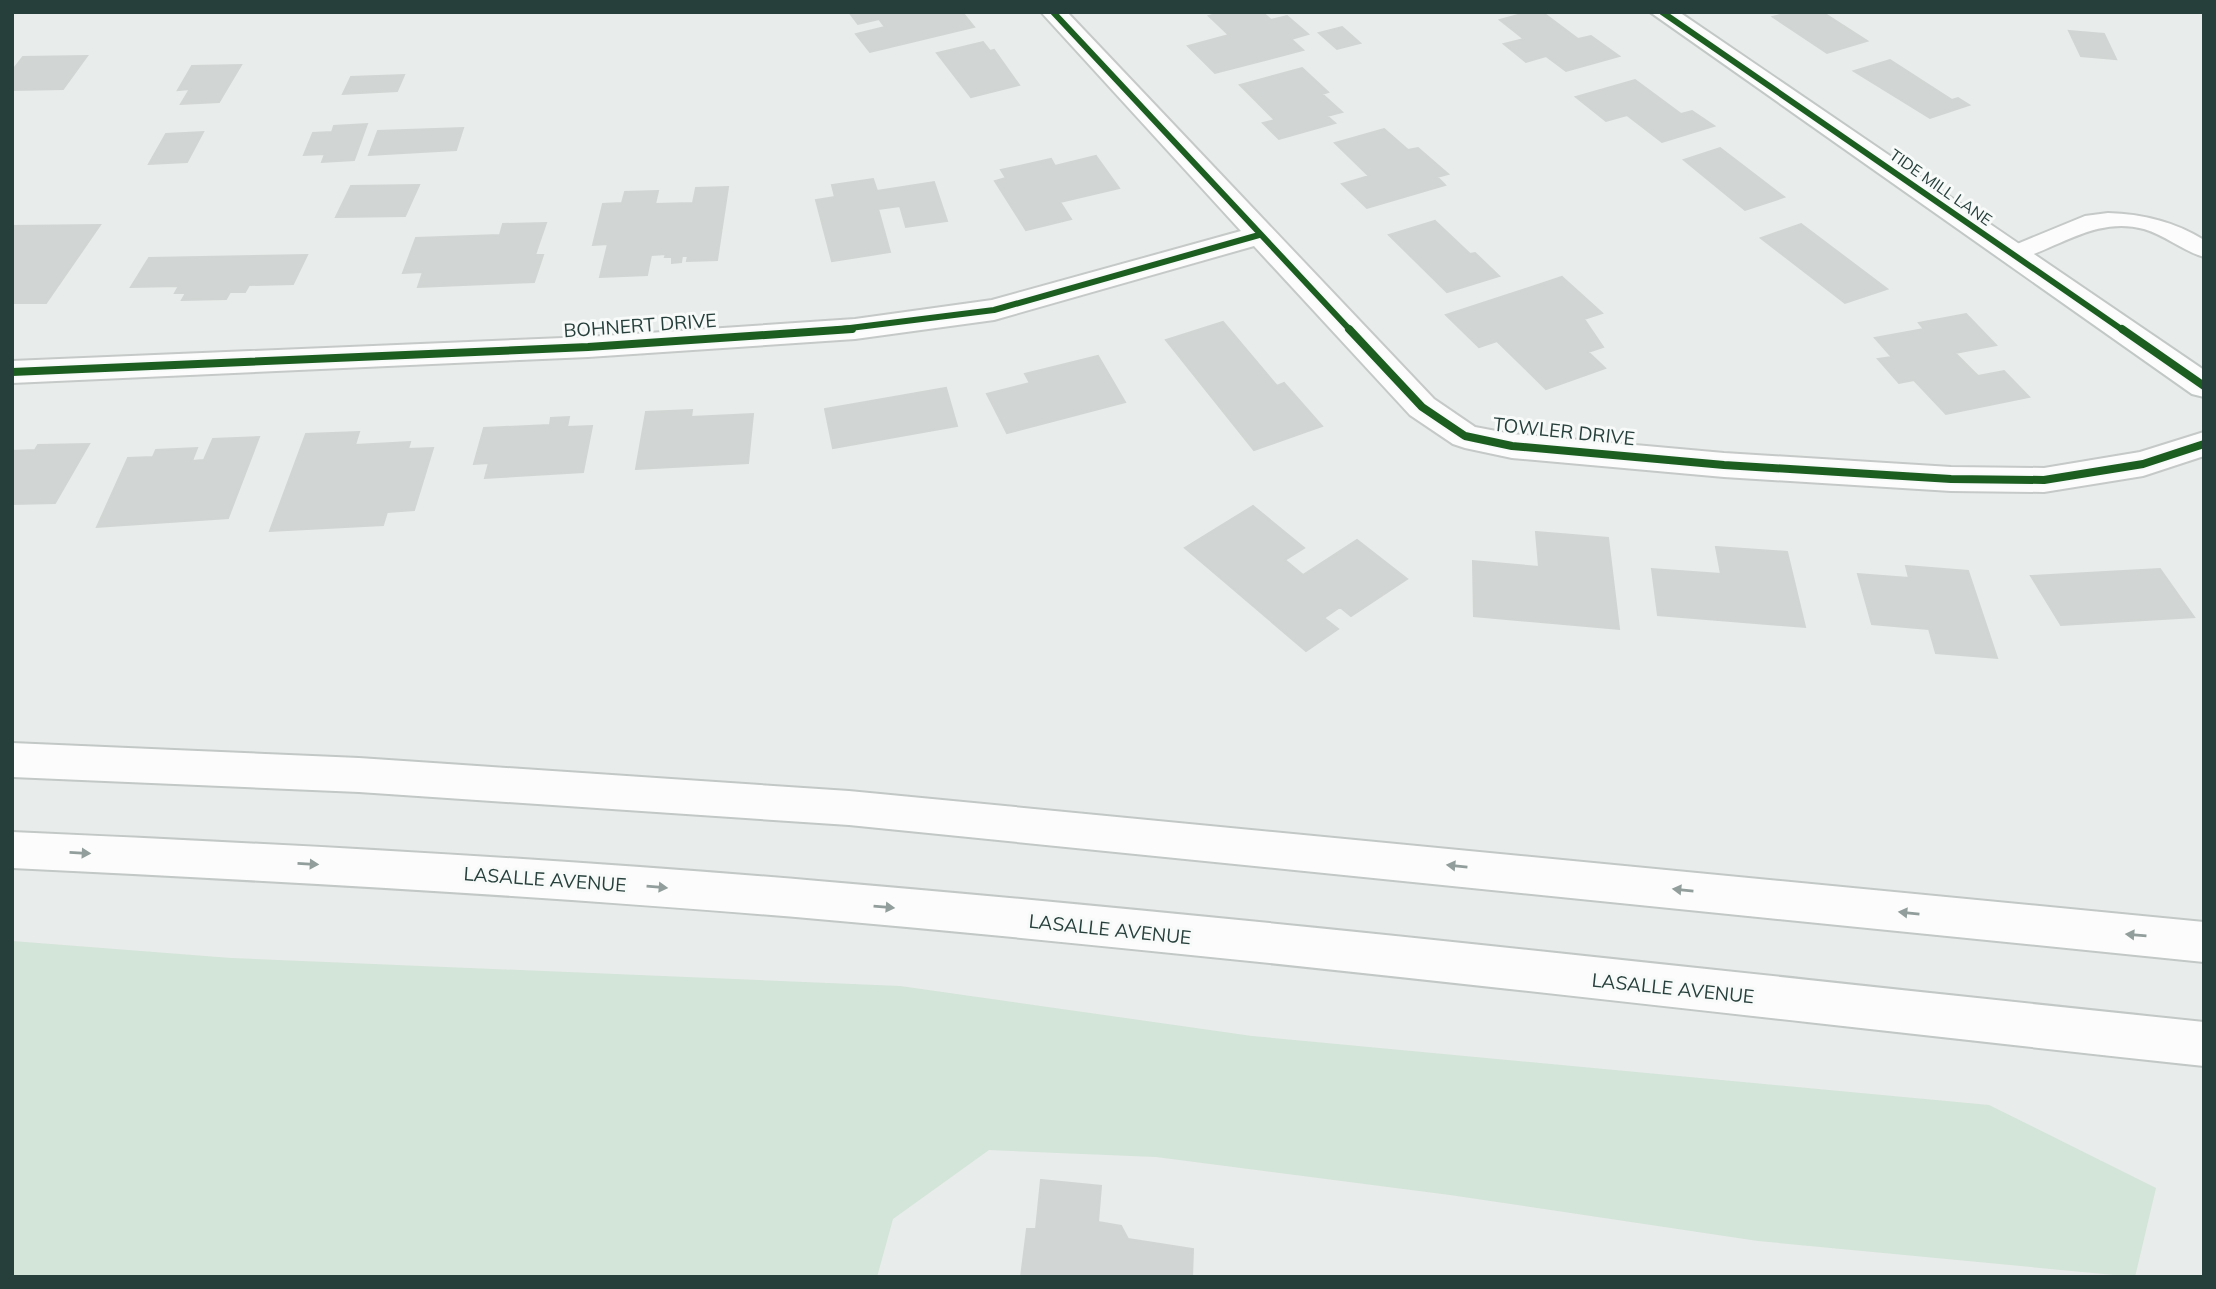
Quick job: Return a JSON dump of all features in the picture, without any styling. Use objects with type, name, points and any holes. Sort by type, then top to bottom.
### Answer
[{"type":"street","name":"TOWLER DRIVE","points":[[1053,12],[1422,407],[1465,436],[1512,446],[1724,465],[1965,480],[2044,480],[2143,464],[2204,444]]},
{"type":"street","name":"TIDE MILL LANE","points":[[1662,12],[2204,386]]},
{"type":"street","name":"BOHNERT DRIVE","points":[[12,372],[588,347],[855,329],[994,310],[1259,235]]},
{"type":"street","points":[[12,760],[359,775],[849,808],[2204,942]]},
{"type":"street","name":"LASALLE AVENUE","points":[[12,850],[320,864],[805,900],[1116,929],[2204,1044]]},
{"type":"lane","points":[[2012,254],[2093,221],[2106,219],[2146,222],[2183,237],[2204,250]]},
{"type":"green space","points":[[12,941],[231,958],[900,986],[1252,1036],[1989,1105],[2156,1188],[2135,1277],[1758,1241],[1450,1195],[1156,1157],[989,1150],[893,1219],[877,1277],[12,1277]]},
{"type":"building","points":[[849,12],[962,12],[974,27],[870,52],[856,34],[885,27],[879,19],[858,24]]},
{"type":"building","points":[[1224,12],[1262,12],[1271,20],[1287,16],[1308,34],[1291,39],[1303,50],[1215,73],[1188,46],[1229,35],[1209,16]]},
{"type":"building","points":[[1529,12],[1542,12],[1578,39],[1591,36],[1619,56],[1566,71],[1546,56],[1526,62],[1504,44],[1524,39],[1500,20]]},
{"type":"building","points":[[1791,12],[1822,12],[1867,41],[1827,53],[1773,17]]},
{"type":"building","points":[[1342,27],[1360,43],[1337,49],[1319,33]]},
{"type":"building","points":[[2069,31],[2104,34],[2116,59],[2081,56]]},
{"type":"building","points":[[983,42],[990,51],[994,50],[1019,85],[971,97],[937,53]]},
{"type":"building","points":[[87,56],[63,89],[12,90],[12,71],[23,57]]},
{"type":"building","points":[[1890,60],[1952,100],[1958,98],[1969,105],[1930,118],[1854,71]]},
{"type":"building","points":[[241,65],[219,102],[181,104],[190,89],[178,90],[192,66]]},
{"type":"building","points":[[1302,68],[1328,92],[1322,94],[1342,112],[1327,116],[1335,123],[1279,139],[1263,123],[1275,120],[1240,85]]},
{"type":"building","points":[[404,75],[397,91],[343,94],[351,77]]},
{"type":"building","points":[[1635,80],[1681,114],[1692,111],[1714,126],[1662,142],[1627,115],[1606,121],[1576,97]]},
{"type":"building","points":[[367,124],[354,160],[322,162],[325,154],[304,155],[313,133],[332,132],[334,126]]},
{"type":"building","points":[[463,128],[456,150],[369,155],[378,131]]},
{"type":"building","points":[[1384,129],[1408,150],[1418,148],[1448,174],[1437,177],[1445,185],[1367,208],[1342,184],[1369,176],[1335,143]]},
{"type":"building","points":[[203,132],[187,162],[149,164],[166,134]]},
{"type":"building","points":[[1720,148],[1784,197],[1745,210],[1684,160]]},
{"type":"building","points":[[1096,156],[1119,188],[1060,202],[1071,219],[1026,230],[995,181],[1006,178],[1001,170],[1051,159],[1055,166]]},
{"type":"building","points":[[873,179],[877,191],[934,182],[947,221],[906,227],[900,206],[878,209],[890,252],[832,261],[816,200],[835,197],[832,185]]},
{"type":"building","points":[[419,185],[405,216],[336,217],[351,186]]},
{"type":"building","points":[[728,187],[717,260],[687,261],[688,256],[682,256],[681,262],[672,263],[672,257],[665,257],[666,254],[651,255],[647,275],[600,277],[608,244],[593,245],[603,204],[622,203],[625,192],[658,191],[655,204],[693,203],[696,188]]},
{"type":"building","points":[[1435,221],[1470,254],[1475,253],[1499,276],[1447,292],[1389,235]]},
{"type":"building","points":[[546,223],[535,255],[543,255],[534,282],[418,287],[423,272],[403,273],[416,238],[500,235],[503,224]]},
{"type":"building","points":[[1801,224],[1887,289],[1845,303],[1761,238]]},
{"type":"building","points":[[100,225],[46,303],[12,303],[12,226]]},
{"type":"building","points":[[307,255],[293,284],[249,285],[245,292],[230,292],[226,299],[182,300],[186,293],[175,293],[179,286],[131,287],[149,258]]},
{"type":"building","points":[[1562,277],[1602,313],[1584,319],[1603,347],[1588,352],[1605,368],[1546,389],[1497,341],[1479,347],[1446,315]]},
{"type":"building","points":[[1966,314],[1996,345],[1955,353],[1978,376],[2004,371],[2029,397],[1946,414],[1914,380],[1899,383],[1878,359],[1892,357],[1875,338],[1924,329],[1919,323]]},
{"type":"building","points":[[1223,322],[1277,386],[1284,383],[1322,426],[1254,450],[1166,340]]},
{"type":"building","points":[[1098,356],[1125,402],[1007,433],[987,394],[1030,383],[1025,374]]},
{"type":"building","points":[[946,388],[957,426],[833,448],[825,409]]},
{"type":"building","points":[[692,410],[691,417],[753,414],[748,463],[636,469],[646,412]]},
{"type":"building","points":[[569,417],[567,427],[592,426],[583,472],[485,478],[489,463],[474,464],[484,428],[550,425],[551,418]]},
{"type":"building","points":[[359,432],[355,445],[410,442],[408,449],[433,448],[414,510],[387,512],[383,525],[270,531],[306,434]]},
{"type":"building","points":[[259,437],[228,518],[97,527],[128,458],[153,457],[156,450],[197,448],[192,461],[204,460],[213,439]]},
{"type":"building","points":[[89,444],[55,503],[12,504],[12,451],[35,450],[38,445]]},
{"type":"building","points":[[1253,506],[1304,548],[1285,560],[1303,575],[1357,540],[1407,579],[1351,616],[1340,607],[1324,618],[1338,629],[1306,651],[1185,548]]},
{"type":"building","points":[[1536,532],[1608,538],[1619,629],[1474,616],[1473,561],[1539,567]]},
{"type":"building","points":[[1716,547],[1787,552],[1805,627],[1658,615],[1652,569],[1721,574]]},
{"type":"building","points":[[1906,566],[1968,571],[1997,658],[1936,653],[1929,629],[1872,624],[1858,574],[1909,578]]},
{"type":"building","points":[[2160,569],[2194,617],[2061,625],[2031,576]]},
{"type":"building","points":[[1041,1180],[1101,1186],[1098,1222],[1121,1226],[1128,1239],[1193,1249],[1192,1277],[1021,1277],[1027,1229],[1036,1229]]},
{"type":"cycle path","points":[[1053,12],[1422,407],[1465,436],[1512,446],[1724,465],[1951,479],[2044,480],[2143,464],[2204,444]]},
{"type":"cycle path","points":[[1662,12],[2204,386]]},
{"type":"cycle path","points":[[12,372],[588,347],[855,329],[994,310],[1259,235]]}]
